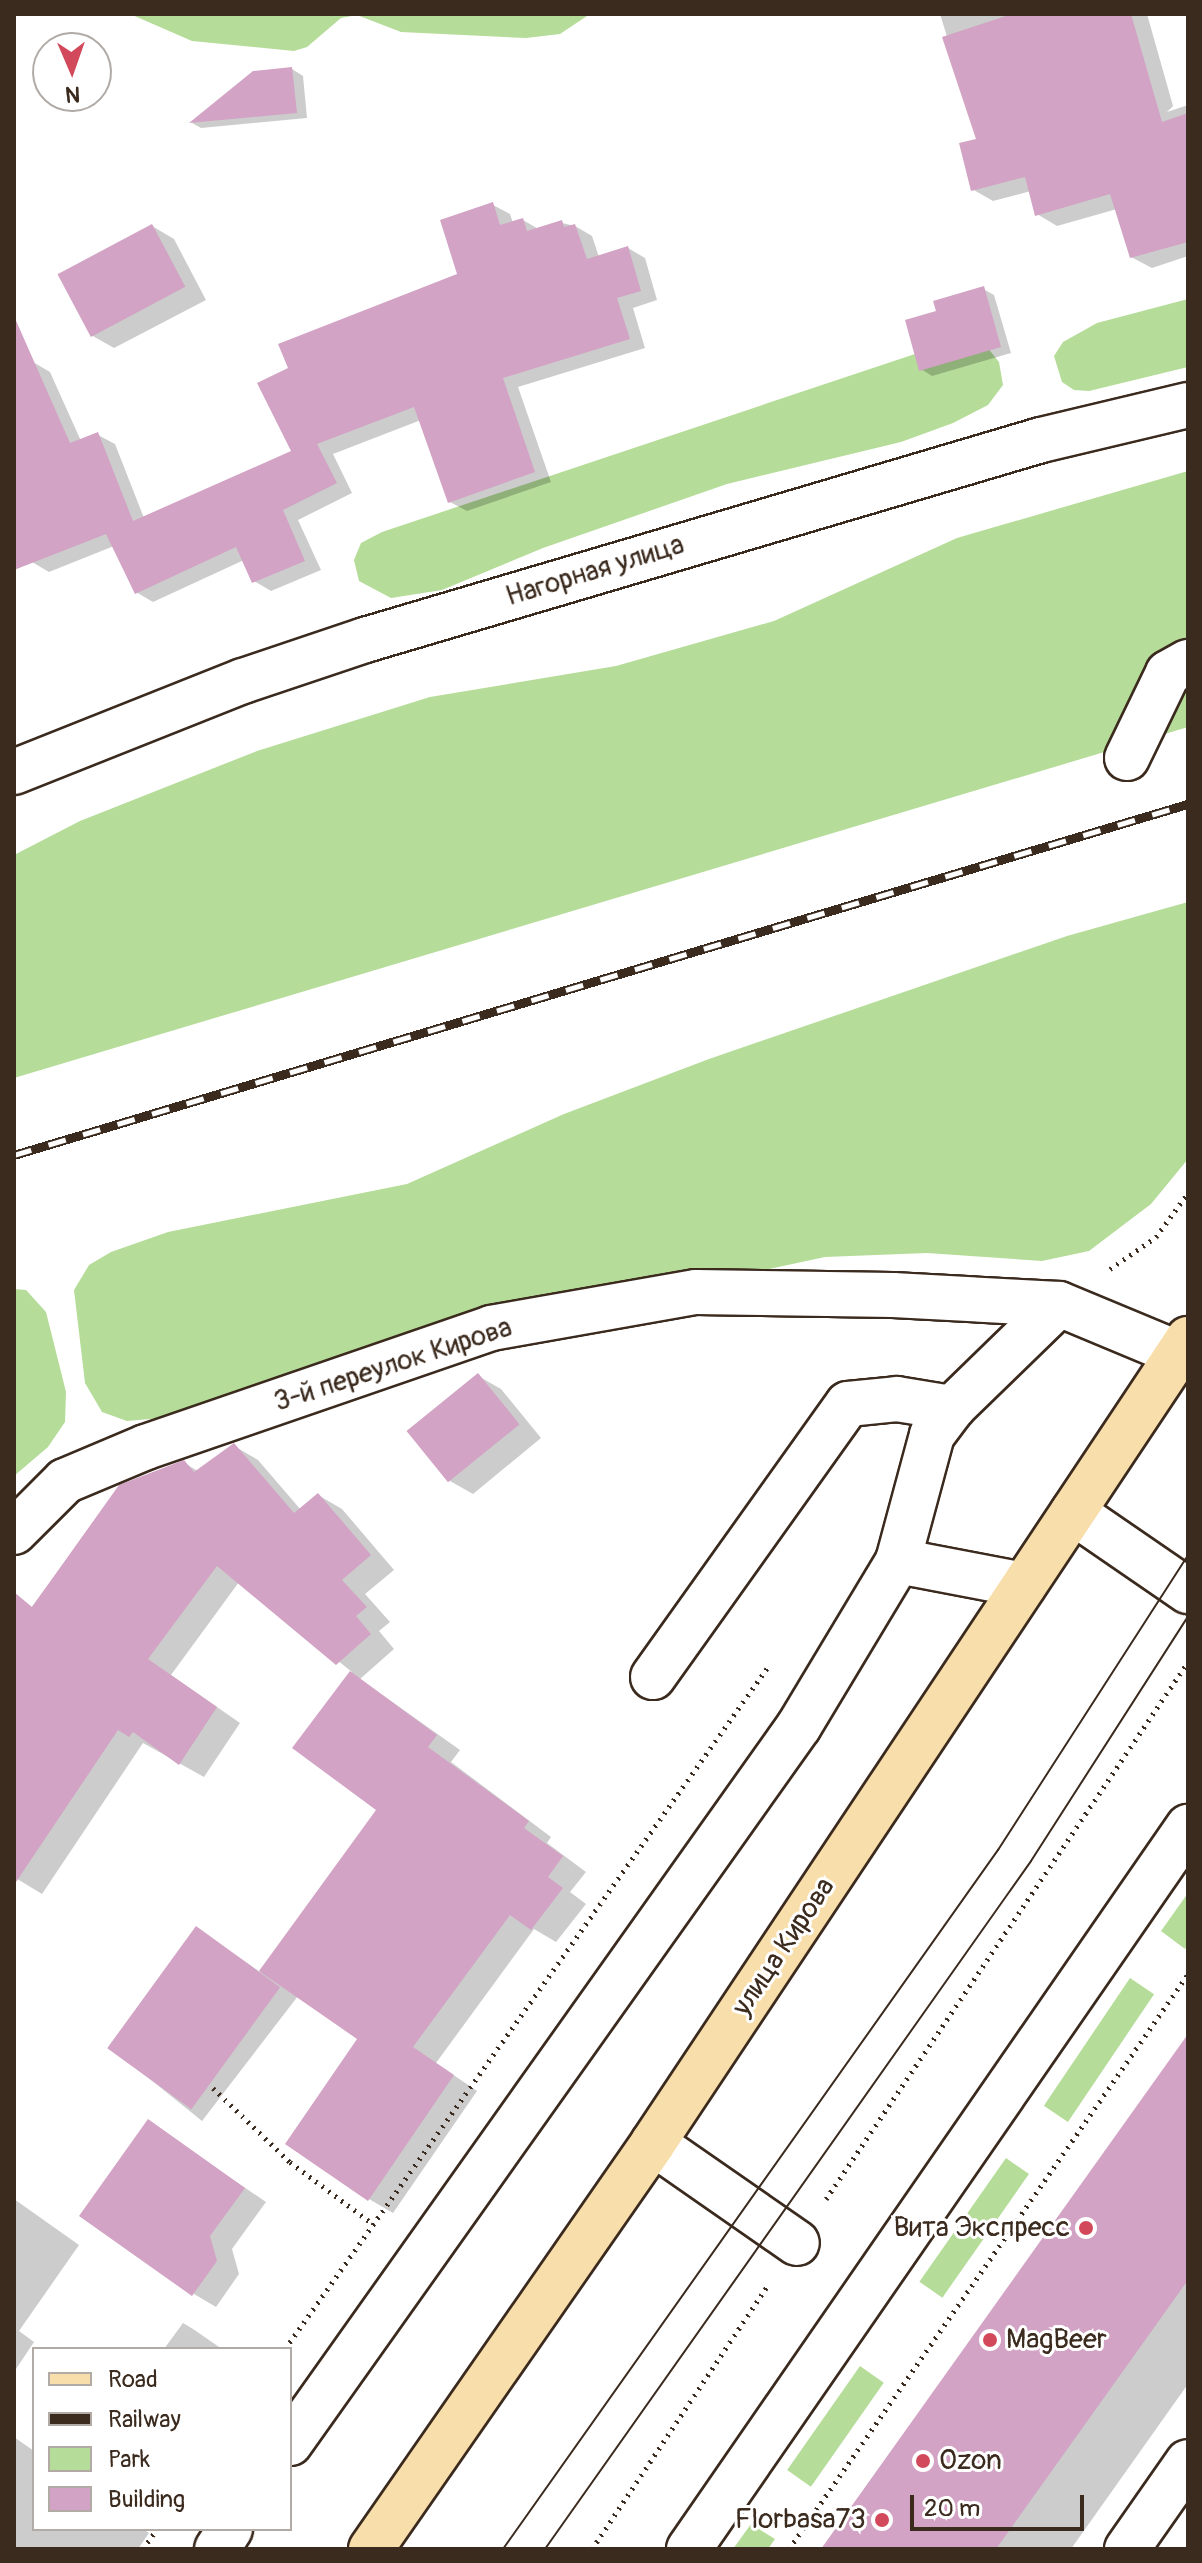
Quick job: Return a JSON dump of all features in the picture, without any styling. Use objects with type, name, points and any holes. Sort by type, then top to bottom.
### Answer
[{"type":"main road","name":"улица Кирова","points":[[371,2549],[653,2143],[1183,1346]]},
{"type":"street","name":"Нагорная улица","points":[[14,772],[243,681],[365,640],[1026,445],[1188,405]]},
{"type":"street","points":[[1127,758],[1168,673],[1188,662]]},
{"type":"street","name":"3-й переулок Кирова","points":[[14,1532],[65,1481],[146,1447],[491,1328],[696,1292],[893,1295],[1059,1304],[1183,1346]]},
{"type":"street","points":[[292,2440],[799,1726],[898,1561],[932,1435],[952,1408],[1059,1304]]},
{"type":"street","points":[[653,1677],[848,1404],[897,1399],[952,1408]]},
{"type":"street","points":[[1073,1512],[1188,1591]]},
{"type":"street","points":[[898,1561],[1024,1585]]},
{"type":"street","points":[[689,2549],[1188,1827]]},
{"type":"street","points":[[653,2143],[797,2243]]},
{"type":"street","points":[[1127,2549],[1188,2462]]},
{"type":"street","points":[[217,2549],[229,2531]]},
{"type":"path","points":[[1059,1304],[1156,1237],[1188,1193]]},
{"type":"path","points":[[286,2347],[776,1655]]},
{"type":"path","points":[[592,2549],[1188,1662]]},
{"type":"path","points":[[789,2549],[1188,1974]]},
{"type":"path","points":[[213,2088],[290,2162],[373,2224]]},
{"type":"path","points":[[143,2549],[156,2531]]},
{"type":"green space","points":[[130,14],[590,14],[560,34],[526,38],[401,32],[357,15],[341,18],[307,47],[294,51],[192,41]]},
{"type":"green space","points":[[1188,299],[1188,367],[1089,391],[1074,390],[1062,382],[1054,356],[1063,342],[1097,323]]},
{"type":"green space","points":[[957,340],[987,347],[999,362],[1003,385],[988,405],[953,423],[901,442],[727,484],[543,548],[442,590],[391,598],[359,581],[354,560],[361,543],[382,532]]},
{"type":"green space","points":[[1188,471],[1188,727],[14,1078],[14,855],[80,821],[257,751],[430,697],[616,666],[774,621],[957,538]]},
{"type":"green space","points":[[1188,902],[1188,1159],[1151,1204],[1089,1251],[1042,1261],[927,1253],[825,1257],[708,1282],[173,1417],[127,1421],[102,1412],[85,1383],[74,1290],[89,1265],[111,1252],[168,1232],[407,1184],[564,1114],[709,1059],[1067,936]]},
{"type":"green space","points":[[14,1289],[26,1290],[46,1312],[66,1392],[65,1422],[48,1447],[14,1476]]},
{"type":"green space","points":[[1188,1893],[1188,1944],[1185,1949],[1161,1931]]},
{"type":"green space","points":[[1130,1978],[1154,1994],[1068,2122],[1044,2106]]},
{"type":"green space","points":[[1006,2158],[1029,2174],[942,2298],[919,2282]]},
{"type":"green space","points":[[860,2366],[884,2383],[811,2487],[787,2470]]},
{"type":"green space","points":[[751,2524],[775,2539],[768,2549],[733,2549]]},
{"type":"building","points":[[1012,14],[1131,14],[1162,122],[1188,113],[1188,242],[1130,258],[1110,194],[1035,216],[1025,177],[971,191],[959,143],[976,139],[942,37]]},
{"type":"building","points":[[292,67],[297,113],[189,123],[253,71]]},
{"type":"building","points":[[493,202],[500,225],[523,218],[527,231],[562,220],[564,227],[575,224],[587,259],[628,246],[641,291],[617,298],[630,339],[503,378],[535,472],[448,503],[414,407],[317,444],[337,483],[283,510],[305,561],[252,583],[236,547],[135,594],[106,534],[14,570],[14,316],[70,443],[98,432],[133,521],[291,451],[257,383],[288,368],[278,344],[457,274],[440,220]]},
{"type":"building","points":[[152,224],[185,287],[91,337],[58,274]]},
{"type":"building","points":[[984,286],[1001,347],[919,371],[905,320],[936,311],[933,301]]},
{"type":"building","points":[[478,1373],[520,1424],[448,1482],[407,1431]]},
{"type":"building","points":[[234,1443],[294,1513],[318,1493],[371,1555],[342,1580],[367,1607],[356,1616],[371,1634],[336,1665],[217,1566],[148,1659],[217,1707],[179,1765],[133,1732],[129,1737],[118,1730],[14,1885],[14,1592],[32,1607],[119,1485],[184,1460],[194,1472]]},
{"type":"building","points":[[350,1671],[437,1735],[428,1747],[529,1821],[524,1828],[563,1856],[548,1877],[563,1888],[531,1930],[510,1915],[413,2047],[454,2075],[368,2201],[285,2144],[357,2039],[259,1971],[376,1810],[292,1748]]},
{"type":"building","points":[[196,1926],[280,1987],[191,2109],[107,2048]]},
{"type":"building","points":[[1188,2034],[1188,2280],[996,2549],[821,2549]]},
{"type":"building","points":[[148,2119],[245,2188],[210,2236],[217,2261],[192,2296],[79,2216]]},
{"type":"tram line","points":[[503,2549],[998,1850],[1188,1555]]},
{"type":"tram line","points":[[545,2549],[1031,1861],[1188,1616]]},
{"type":"railway","points":[[14,1155],[1188,804]]},
{"type":"place","name":"Вита Экспресс","points":[[1086,2228]]},
{"type":"place","name":"MagBeer","points":[[990,2340]]},
{"type":"place","name":"Ozon","points":[[923,2461]]},
{"type":"place","name":"Florbasa73","points":[[882,2520]]}]
